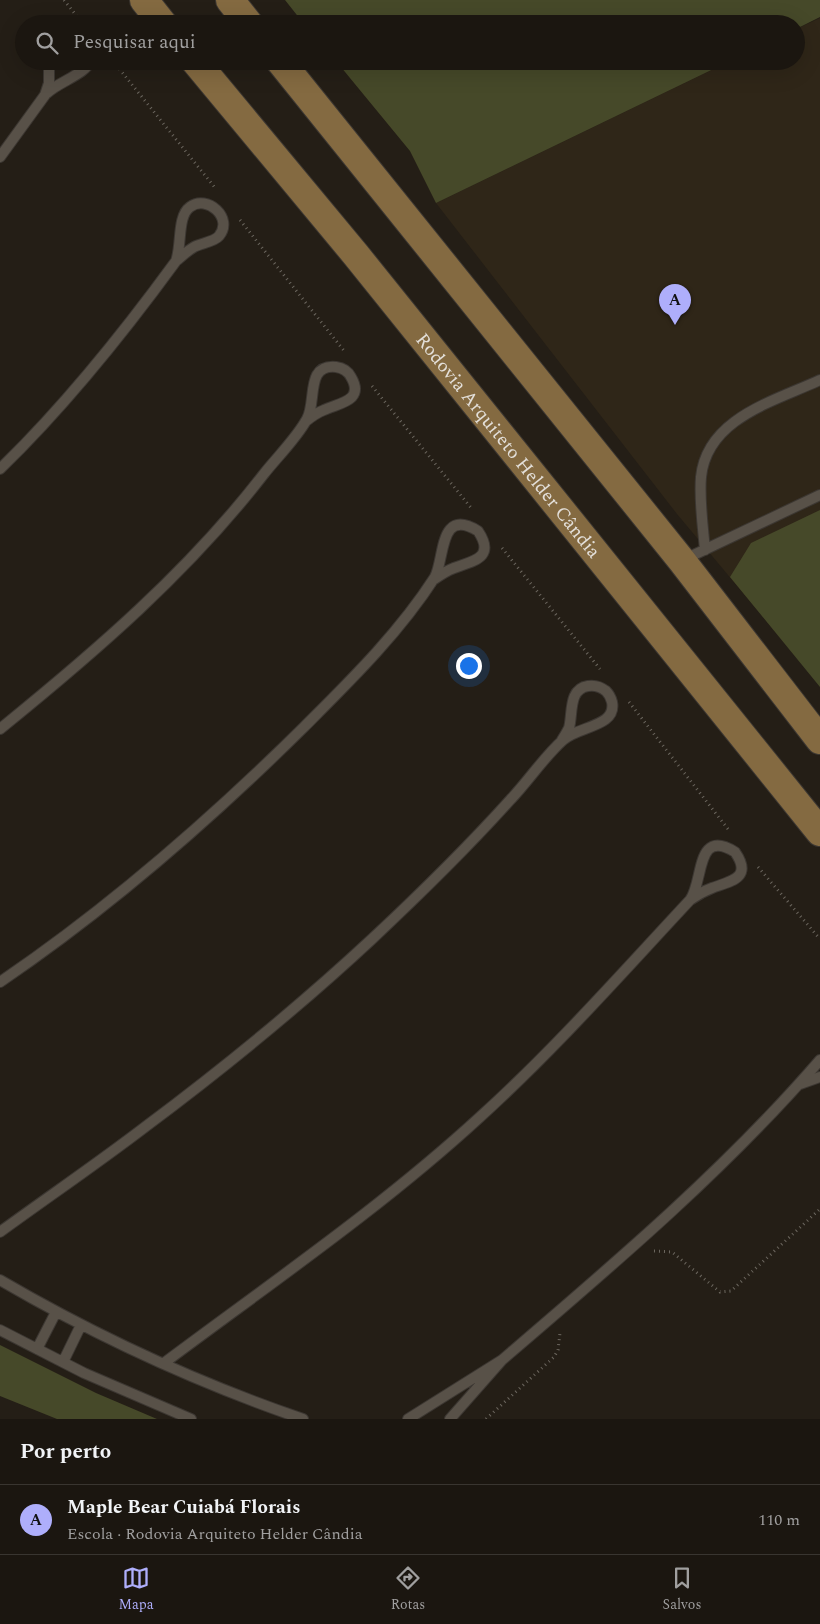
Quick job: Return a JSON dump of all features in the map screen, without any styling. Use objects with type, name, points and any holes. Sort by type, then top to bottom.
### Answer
[{"type":"main road","points":[[144,0],[156,15]]},
{"type":"main road","points":[[230,0],[242,15]]},
{"type":"main road","name":"Rodovia Arquiteto Helder Cândia","points":[[202,70],[356,255],[820,832]]},
{"type":"main road","points":[[288,70],[693,555],[820,740]]},
{"type":"lane","points":[[45,95],[49,83],[49,70]]},
{"type":"lane","points":[[0,157],[45,95],[63,80],[84,70]]},
{"type":"lane","points":[[0,469],[62,404],[112,347],[176,261],[181,249],[181,222],[184,213],[190,206],[197,204],[207,204],[214,207],[220,213],[222,221],[222,229],[219,236],[187,252],[176,261]]},
{"type":"lane","points":[[0,729],[99,646],[210,539],[305,422],[316,413],[350,400],[354,394],[354,386],[348,372],[340,367],[331,366],[323,368],[313,384],[310,410],[305,422]]},
{"type":"lane","points":[[693,555],[701,476],[711,445],[737,418],[820,380]]},
{"type":"lane","points":[[693,555],[820,495]]},
{"type":"lane","points":[[0,982],[119,892],[210,816],[339,692],[399,626],[433,580],[439,568],[442,542],[446,533],[454,527],[461,525],[478,532],[484,546],[483,554],[478,560],[445,572],[433,580]]},
{"type":"lane","points":[[0,1232],[144,1129],[297,1007],[444,870],[513,798],[562,740],[568,729],[572,702],[576,694],[583,688],[590,686],[599,687],[607,692],[613,706],[612,714],[608,720],[574,732],[562,740]]},
{"type":"lane","points":[[164,1363],[408,1179],[480,1117],[545,1055],[690,900],[697,889],[700,863],[704,854],[711,848],[719,846],[735,852],[742,866],[736,880],[702,892],[690,900]]},
{"type":"lane","points":[[450,1419],[502,1360],[669,1214],[752,1134],[820,1060]]},
{"type":"lane","points":[[799,1084],[820,1077]]},
{"type":"lane","points":[[0,1280],[80,1325],[251,1401],[303,1419]]},
{"type":"lane","points":[[37,1349],[56,1312]]},
{"type":"lane","points":[[63,1362],[80,1325]]},
{"type":"lane","points":[[0,1330],[63,1362],[191,1419]]},
{"type":"lane","points":[[408,1419],[502,1360]]},
{"type":"path","points":[[64,0],[76,15]]},
{"type":"path","points":[[120,70],[216,190]]},
{"type":"path","points":[[234,212],[348,356]]},
{"type":"path","points":[[367,379],[473,510]]},
{"type":"path","points":[[497,541],[601,671]]},
{"type":"path","points":[[627,700],[732,835]]},
{"type":"path","points":[[756,864],[820,939]]},
{"type":"path","points":[[648,1254],[662,1250],[672,1252],[720,1292],[731,1291],[820,1209]]},
{"type":"path","points":[[486,1419],[554,1357],[558,1350],[560,1331]]},
{"type":"shaded area","points":[[820,18],[820,685],[677,514],[436,203],[711,70],[805,70],[805,25]]},
{"type":"green space","points":[[285,0],[820,0],[820,17],[805,24],[805,15],[297,15]]},
{"type":"green space","points":[[343,70],[711,70],[436,203],[410,151]]},
{"type":"green space","points":[[820,510],[820,687],[730,577],[751,543]]},
{"type":"green space","points":[[0,1345],[96,1393],[157,1419],[57,1419],[0,1396]]},
{"type":"place","name":"Maple Bear Cuiabá Florais","points":[[675,325]]}]
